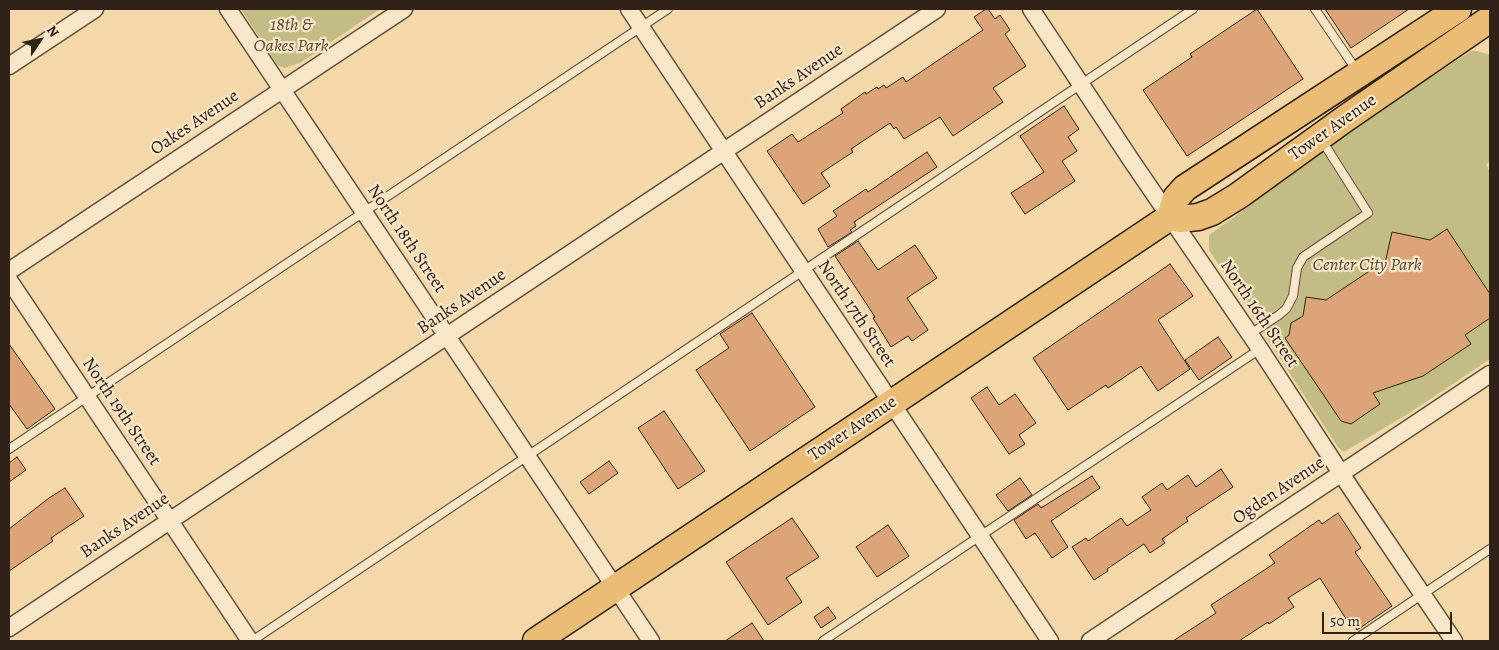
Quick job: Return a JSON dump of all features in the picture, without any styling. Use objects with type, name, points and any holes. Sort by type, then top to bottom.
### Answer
[{"type":"main road","name":"Tower Avenue","points":[[536,641],[1170,217],[1176,198],[1185,188],[1458,9]]},
{"type":"main road","name":"Tower Avenue","points":[[1170,217],[1198,218],[1238,196],[1320,136],[1490,19]]},
{"type":"street","points":[[9,66],[95,9]]},
{"type":"street","name":"North 18th Street","points":[[228,9],[651,641]]},
{"type":"street","name":"Oakes Avenue","points":[[9,272],[404,9]]},
{"type":"street","name":"North 17th Street","points":[[629,9],[1050,641]]},
{"type":"street","name":"Banks Avenue","points":[[9,628],[937,9]]},
{"type":"street","name":"North 16th Street","points":[[1031,9],[1454,641]]},
{"type":"street","name":"North 19th Street","points":[[9,280],[251,641]]},
{"type":"street","name":"Ogden Avenue","points":[[1090,641],[1490,374]]},
{"type":"lane","points":[[9,449],[668,9]]},
{"type":"lane","points":[[251,641],[527,455],[804,272],[1193,9]]},
{"type":"lane","points":[[1315,9],[1358,73]]},
{"type":"lane","points":[[1250,334],[1286,309],[1292,296],[1297,268],[1303,256],[1368,214],[1320,136]]},
{"type":"lane","points":[[823,641],[1260,349]]},
{"type":"lane","points":[[1353,641],[1490,549]]},
{"type":"green space","name":"18th & Oakes Park","points":[[241,9],[380,9],[300,63],[284,68],[277,65]]},
{"type":"green space","name":"Center City Park","points":[[1471,51],[1490,55],[1490,161],[1486,165],[1490,171],[1490,359],[1411,412],[1344,452],[1338,447],[1209,250],[1209,235],[1248,207],[1271,184],[1298,164]]},
{"type":"building","points":[[986,9],[995,19],[1000,15],[1010,30],[1005,34],[1026,66],[993,88],[1003,102],[953,136],[940,117],[904,139],[896,127],[894,129],[890,123],[851,149],[853,152],[821,173],[830,186],[803,204],[767,151],[792,134],[798,142],[843,113],[841,109],[865,92],[866,94],[884,85],[886,88],[903,77],[906,82],[983,30],[974,17]]},
{"type":"building","points":[[1257,9],[1303,79],[1187,156],[1143,90],[1192,57],[1190,54]]},
{"type":"building","points":[[1325,9],[1409,9],[1351,48]]},
{"type":"building","points":[[1064,106],[1079,129],[1068,137],[1077,151],[1062,161],[1075,181],[1025,214],[1011,193],[1044,172],[1020,136]]},
{"type":"building","points":[[927,152],[937,167],[854,222],[856,226],[850,230],[852,232],[828,247],[818,229],[837,216],[833,211],[866,189],[868,192]]},
{"type":"building","points":[[1447,229],[1490,294],[1490,318],[1465,335],[1471,344],[1423,376],[1373,393],[1380,404],[1351,424],[1341,421],[1285,338],[1289,335],[1291,323],[1303,316],[1306,297],[1326,300],[1371,270],[1383,272],[1392,232],[1430,240]]},
{"type":"building","points":[[858,241],[878,270],[915,245],[937,278],[907,298],[928,330],[912,341],[908,336],[891,347],[873,318],[875,317],[835,256]]},
{"type":"building","points":[[1170,264],[1193,296],[1158,320],[1190,369],[1158,391],[1141,366],[1108,388],[1106,385],[1068,410],[1033,358]]},
{"type":"building","points":[[752,313],[815,407],[750,451],[696,370],[729,348],[720,334]]},
{"type":"building","points":[[1218,337],[1232,357],[1199,380],[1185,360]]},
{"type":"building","points":[[9,344],[55,409],[27,429],[9,404]]},
{"type":"building","points":[[987,387],[999,405],[1015,394],[1036,423],[1019,435],[1025,444],[1009,454],[971,398]]},
{"type":"building","points":[[664,411],[705,471],[678,489],[638,428]]},
{"type":"building","points":[[17,457],[26,470],[9,482],[9,463]]},
{"type":"building","points":[[609,461],[618,473],[589,494],[580,482]]},
{"type":"building","points":[[1221,469],[1233,487],[1186,518],[1188,521],[1162,539],[1165,543],[1150,553],[1144,544],[1094,580],[1072,547],[1086,538],[1088,541],[1121,518],[1127,526],[1151,510],[1142,497],[1162,483],[1167,490],[1188,475],[1196,487]]},
{"type":"building","points":[[1092,476],[1100,488],[1051,521],[1068,547],[1052,558],[1035,533],[1026,539],[1014,520],[1038,504],[1041,508]]},
{"type":"building","points":[[1020,478],[1032,495],[1008,511],[996,495]]},
{"type":"building","points":[[65,488],[84,516],[51,538],[53,541],[9,571],[9,529]]},
{"type":"building","points":[[1338,513],[1361,548],[1355,552],[1392,606],[1357,630],[1348,617],[1346,619],[1320,578],[1288,598],[1294,607],[1239,641],[1173,641],[1216,613],[1211,605],[1275,563],[1269,555],[1319,520],[1322,524]]},
{"type":"building","points":[[792,518],[819,557],[786,578],[802,602],[768,625],[726,562]]},
{"type":"building","points":[[888,525],[909,556],[877,577],[856,547]]},
{"type":"building","points":[[828,607],[836,618],[821,628],[814,617]]},
{"type":"building","points":[[752,623],[764,641],[725,641]]}]
